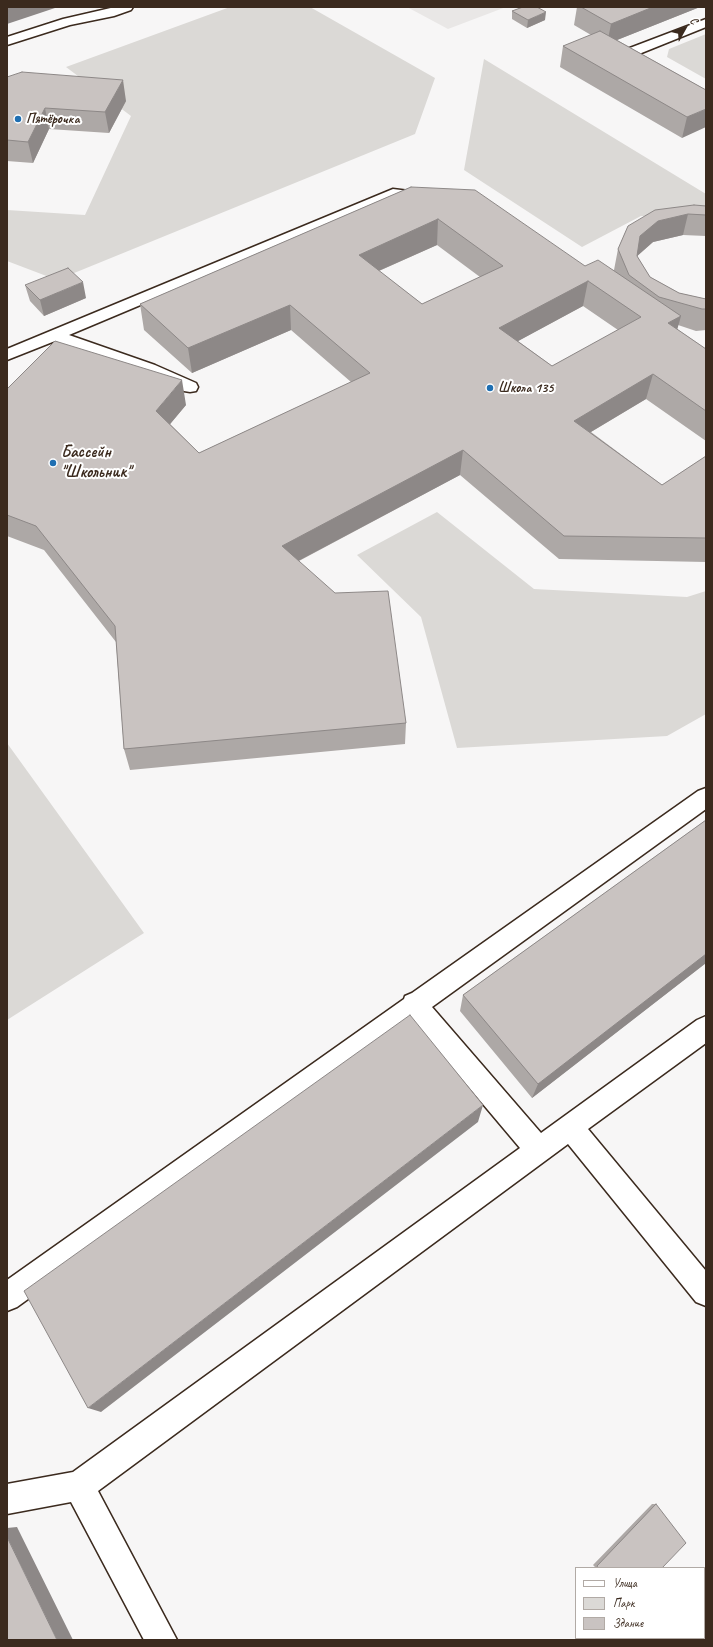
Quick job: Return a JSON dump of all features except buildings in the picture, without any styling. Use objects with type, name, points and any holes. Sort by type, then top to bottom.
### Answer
[{"type":"lane","points":[[7,41],[97,11],[127,7]]},
{"type":"lane","points":[[639,68],[619,57],[706,23]]},
{"type":"lane","points":[[10,349],[54,335],[393,194],[436,199]]},
{"type":"lane","points":[[54,335],[149,369],[190,387]]},
{"type":"lane","points":[[8,1296],[414,1004],[706,797]]},
{"type":"lane","points":[[414,1004],[539,1150]]},
{"type":"lane","points":[[7,1499],[79,1486],[706,1028]]},
{"type":"lane","points":[[570,1127],[706,1292]]},
{"type":"lane","points":[[79,1486],[161,1640]]},
{"type":"shaded area","points":[[407,7],[506,7],[448,29]]},
{"type":"green space","points":[[230,7],[310,7],[435,78],[415,134],[57,280],[7,261],[7,210],[85,215],[131,116],[66,67]]},
{"type":"green space","points":[[706,34],[706,79],[667,57],[669,49]]},
{"type":"green space","points":[[484,59],[706,194],[706,216],[641,216],[582,247],[464,170]]},
{"type":"green space","points":[[437,512],[534,589],[687,597],[706,591],[706,714],[667,736],[457,748],[421,617],[357,555]]},
{"type":"green space","points":[[7,743],[144,933],[7,1020]]},
{"type":"place","name":"Пятёрочка","points":[[18,119]]},
{"type":"place","name":"Школа 135","points":[[490,388]]},
{"type":"place","name":"Бассейн \"Школьник\"","points":[[53,463]]}]
